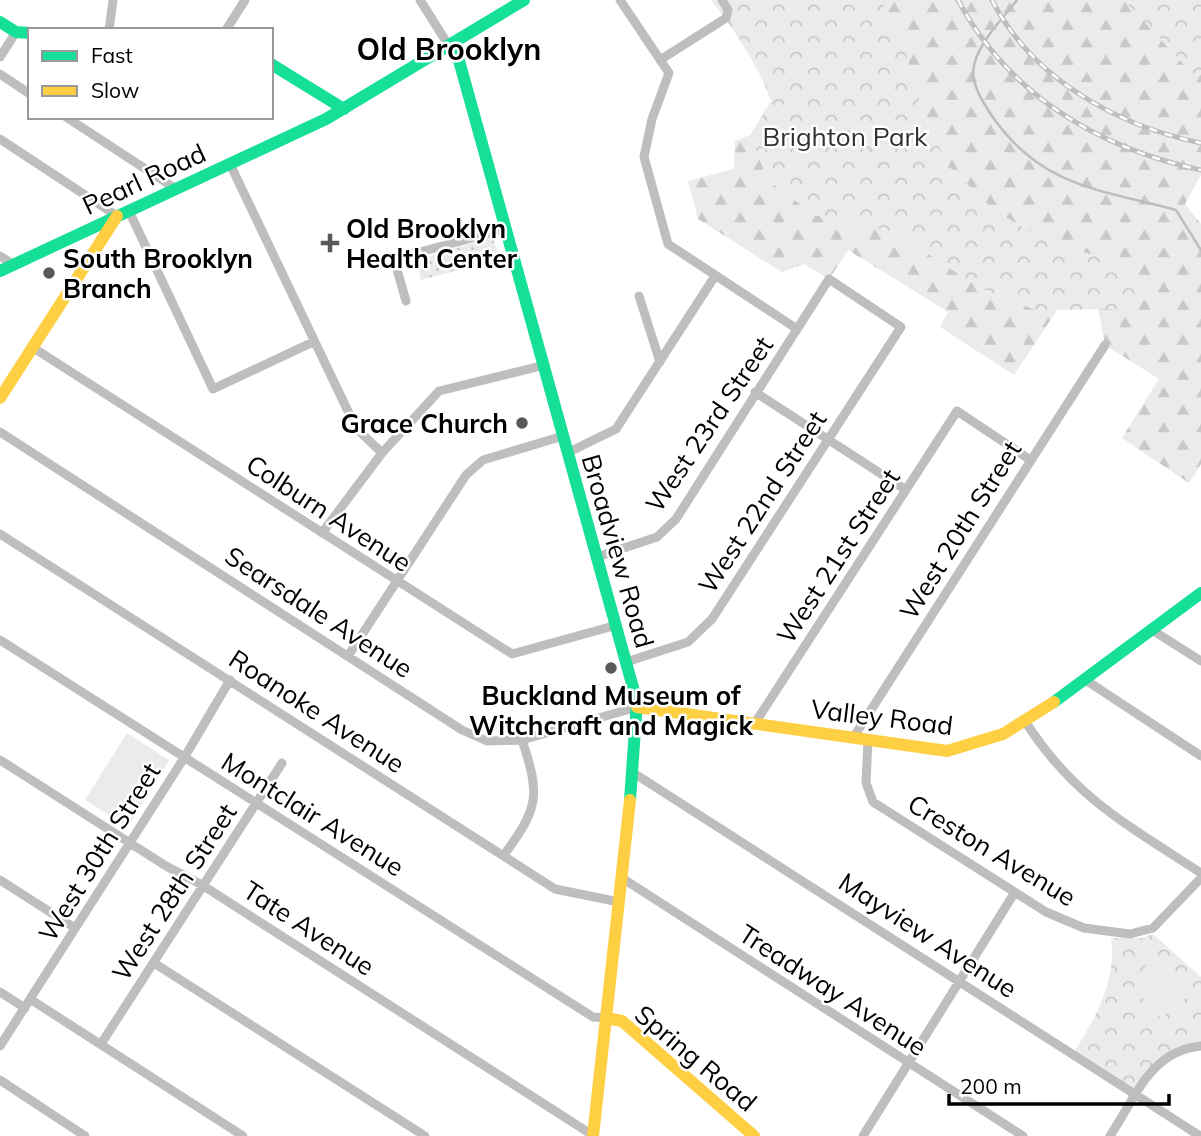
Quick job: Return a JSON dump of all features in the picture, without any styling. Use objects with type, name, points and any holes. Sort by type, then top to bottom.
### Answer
[{"type":"main road","name":"Pearl Road","points":[[0,271],[344,109],[524,0]]},
{"type":"main road","points":[[0,22],[16,32],[28,33]]},
{"type":"main road","name":"Broadview Road","points":[[449,46],[458,57],[617,625],[637,707],[622,878],[593,1136]]},
{"type":"main road","points":[[273,65],[344,109]]},
{"type":"main road","points":[[0,398],[123,214]]},
{"type":"main road","name":"Valley Road","points":[[637,707],[947,751],[965,749],[984,744],[1025,722],[1201,593]]},
{"type":"main road","name":"Spring Road","points":[[606,1018],[622,1021],[754,1136]]},
{"type":"street","points":[[109,28],[113,0]]},
{"type":"street","points":[[227,28],[245,0]]},
{"type":"street","name":"Broadview Road","points":[[420,0],[449,46]]},
{"type":"street","points":[[620,0],[669,73],[652,119],[644,157],[668,244],[797,329]]},
{"type":"street","points":[[660,60],[726,18],[729,10],[722,0]]},
{"type":"street","points":[[0,57],[16,32]]},
{"type":"street","points":[[0,74],[28,93]]},
{"type":"street","points":[[69,119],[176,189]]},
{"type":"street","points":[[0,139],[123,214],[213,389],[313,342]]},
{"type":"street","points":[[230,164],[356,428],[382,453]]},
{"type":"street","points":[[406,301],[394,259],[505,229]]},
{"type":"street","points":[[0,256],[13,265]]},
{"type":"street","points":[[567,453],[616,429],[715,276]]},
{"type":"street","name":"West 23rd Street","points":[[597,557],[657,537],[676,519],[829,279]]},
{"type":"street","name":"West 22nd Street","points":[[626,662],[688,642],[702,630],[901,327],[829,279]]},
{"type":"street","points":[[639,296],[660,362]]},
{"type":"street","name":"West 20th Street","points":[[853,738],[1029,459],[1105,345]]},
{"type":"street","name":"Colburn Avenue","points":[[32,347],[512,654],[617,625]]},
{"type":"street","points":[[323,533],[382,453],[439,391],[545,365]]},
{"type":"street","points":[[755,393],[906,490]]},
{"type":"street","name":"West 21st Street","points":[[755,723],[957,411],[1029,459]]},
{"type":"street","name":"Searsdale Avenue","points":[[0,432],[462,730],[487,741],[522,740],[637,707]]},
{"type":"street","points":[[348,656],[466,475],[482,460],[563,436]]},
{"type":"street","name":"Roanoke Avenue","points":[[0,534],[555,889],[619,902]]},
{"type":"street","points":[[1152,630],[1201,661]]},
{"type":"street","name":"Montclair Avenue","points":[[0,640],[593,1017],[606,1018]]},
{"type":"street","points":[[1084,679],[1201,757]]},
{"type":"street","name":"West 30th Street","points":[[0,1046],[184,758],[230,680]]},
{"type":"street","points":[[1025,722],[1045,752],[1097,806],[1201,873]]},
{"type":"street","points":[[504,855],[528,822],[534,802],[535,786],[522,740]]},
{"type":"street","name":"Creston Avenue","points":[[868,740],[866,783],[873,802],[1046,912],[1083,928],[1130,934],[1153,928],[1201,878]]},
{"type":"street","name":"Tate Avenue","points":[[0,760],[202,885],[593,1136]]},
{"type":"street","name":"West 28th Street","points":[[101,1044],[282,763]]},
{"type":"street","name":"Mayview Avenue","points":[[632,772],[1200,1136]]},
{"type":"street","name":"Treadway Avenue","points":[[622,878],[1023,1136]]},
{"type":"street","points":[[0,880],[75,928]]},
{"type":"street","points":[[863,1136],[1015,892]]},
{"type":"street","points":[[154,963],[425,1136]]},
{"type":"street","points":[[0,992],[27,1003],[101,1044],[241,1135]]},
{"type":"street","points":[[1110,1136],[1150,1073],[1167,1055],[1201,1046]]},
{"type":"street","points":[[0,1080],[85,1136]]},
{"type":"green space","name":"Brighton Park","points":[[711,0],[881,0],[902,39],[921,110],[949,167],[995,211],[1048,242],[1120,263],[1142,286],[1132,309],[1036,310],[980,288],[895,232],[815,215],[768,180],[750,135],[771,101],[745,48]]},
{"type":"green space","points":[[881,0],[1124,0],[1193,74],[1201,75],[1201,175],[1185,204],[1201,224],[1201,464],[1189,483],[1122,438],[1159,379],[1105,345],[1098,309],[1132,309],[1120,263],[1048,242],[995,211],[949,167],[921,110],[902,39]]},
{"type":"green space","points":[[1124,0],[1201,0],[1201,75],[1193,74]]},
{"type":"green space","points":[[750,135],[768,180],[815,215],[895,232],[980,288],[1036,310],[1057,310],[1014,375],[940,327],[948,312],[848,250],[829,279],[804,264],[782,272],[698,219],[688,181],[734,169],[735,141]]},
{"type":"green space","points":[[493,237],[499,260],[421,280],[417,260]]},
{"type":"green space","points":[[127,733],[169,760],[128,827],[85,800]]},
{"type":"green space","points":[[1153,934],[1201,977],[1201,1046],[1177,1050],[1136,1096],[1073,1054],[1096,1013],[1107,985],[1111,970],[1111,938],[1142,938]]},
{"type":"green space","points":[[1153,958],[1188,979],[1192,986],[1191,994],[1161,1018],[1142,997],[1139,983],[1141,975]]},
{"type":"waterway","points":[[1017,0],[990,33],[975,62],[975,84],[992,116],[1011,140],[1052,172],[1098,190],[1176,210],[1201,250]]},
{"type":"railway","points":[[958,0],[979,34],[1003,64],[1030,90],[1060,112],[1092,132],[1127,148],[1201,170]]},
{"type":"railway","points":[[992,0],[1009,28],[1030,53],[1080,95],[1139,125],[1201,143]]},
{"type":"traffic: fast","points":[[0,271],[326,119],[524,0]]},
{"type":"traffic: fast","points":[[0,22],[16,32],[28,33]]},
{"type":"traffic: fast","points":[[449,46],[458,57],[637,702],[630,800]]},
{"type":"traffic: fast","points":[[273,65],[344,109]]},
{"type":"traffic: fast","points":[[1054,702],[1201,593]]},
{"type":"traffic: slow","points":[[0,398],[117,216]]},
{"type":"traffic: slow","points":[[637,707],[947,751],[1003,734],[1054,702]]},
{"type":"traffic: slow","points":[[593,1136],[630,800]]},
{"type":"traffic: slow","points":[[606,1018],[622,1021],[754,1136]]},
{"type":"place","name":"Old Brooklyn Health Center","points":[[330,243]]},
{"type":"place","name":"South Brooklyn Branch","points":[[49,273]]},
{"type":"place","name":"Grace Church","points":[[522,423]]},
{"type":"place","name":"Buckland Museum of Witchcraft and Magick","points":[[611,668]]},
{"type":"district","name":"Old Brooklyn","points":[[449,49]]}]
